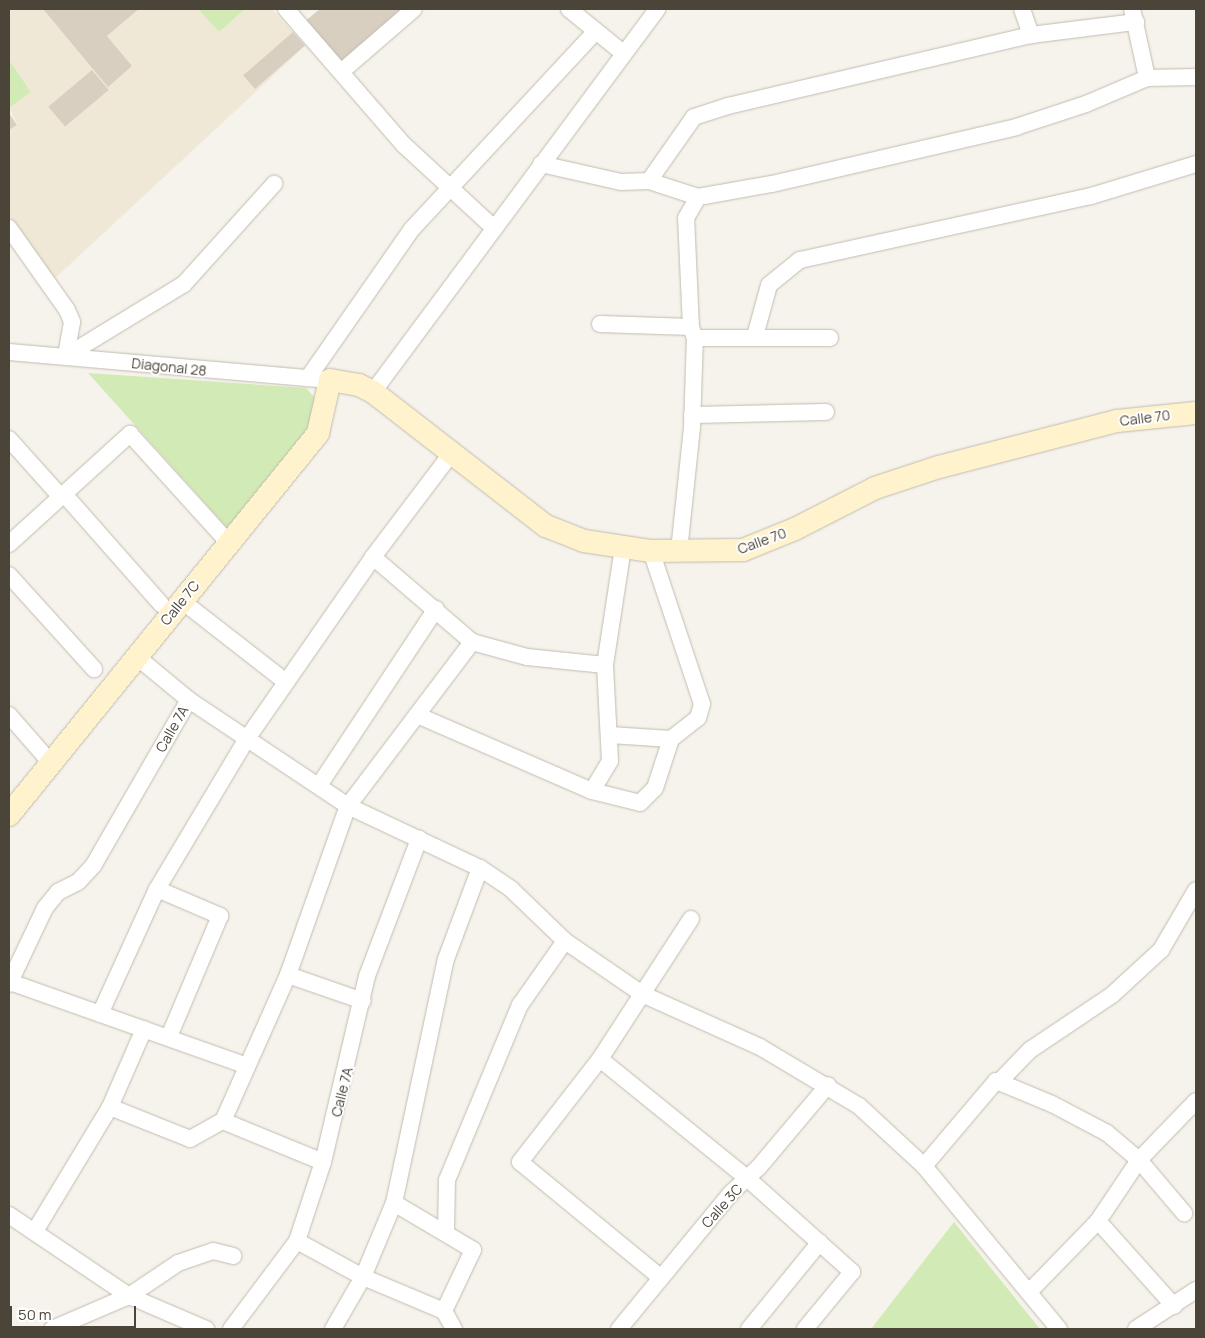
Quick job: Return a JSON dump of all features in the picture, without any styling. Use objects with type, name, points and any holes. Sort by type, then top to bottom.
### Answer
[{"type":"street","points":[[341,72],[414,9]]},
{"type":"street","points":[[568,9],[622,52]]},
{"type":"street","points":[[373,392],[622,52],[657,9]]},
{"type":"street","points":[[1022,9],[1031,36]]},
{"type":"street","points":[[293,11],[341,72],[404,145],[493,227]]},
{"type":"street","points":[[649,181],[694,118],[827,81],[1031,36],[1134,15],[1147,78]]},
{"type":"street","points":[[319,379],[412,229],[595,32]]},
{"type":"street","points":[[541,164],[621,182],[649,181],[698,197],[772,184],[1016,127],[1086,104],[1147,78],[1196,77]]},
{"type":"street","points":[[755,336],[769,284],[800,260],[1091,196],[1196,164]]},
{"type":"street","points":[[66,356],[184,284],[274,184]]},
{"type":"street","points":[[679,551],[692,415],[693,332],[686,218],[698,197]]},
{"type":"street","points":[[9,228],[67,310],[72,322],[66,356]]},
{"type":"street","points":[[600,324],[755,336],[830,338]]},
{"type":"street","name":"Diagonal 28","points":[[9,352],[66,356],[231,374],[319,379]]},
{"type":"street","name":"Calle 70","points":[[319,379],[359,385],[373,392],[546,526],[584,541],[651,551],[725,553],[744,550],[795,529],[875,488],[939,467],[1117,421],[1196,413]]},
{"type":"street","name":"Calle 7C","points":[[9,815],[137,657],[171,602],[229,543],[318,433],[319,379]]},
{"type":"street","points":[[692,415],[826,412]]},
{"type":"street","points":[[9,544],[130,434],[229,543]]},
{"type":"street","points":[[9,439],[63,496],[171,602],[286,682]]},
{"type":"street","points":[[100,1014],[157,889],[246,740],[373,558],[451,454]]},
{"type":"street","points":[[592,791],[610,761],[610,735],[604,702],[605,665],[623,548]]},
{"type":"street","points":[[417,715],[592,791],[640,803],[655,788],[671,739],[698,718],[702,704],[651,551]]},
{"type":"street","points":[[373,558],[436,609],[472,642],[527,657],[605,665]]},
{"type":"street","points":[[9,575],[94,669]]},
{"type":"street","points":[[320,784],[436,609]]},
{"type":"street","points":[[110,1107],[190,1139],[223,1121],[288,975],[348,806],[472,642]]},
{"type":"street","points":[[137,657],[189,700],[246,740],[320,784],[348,806],[480,868],[511,888],[565,941],[642,994],[760,1047],[828,1085],[893,1133],[924,1166],[1030,1291],[1058,1329]]},
{"type":"street","name":"Calle 7A","points":[[189,700],[93,866],[78,882],[58,892],[45,908],[9,983],[169,1037],[247,1066]]},
{"type":"street","points":[[9,715],[51,763]]},
{"type":"street","points":[[610,735],[671,739]]},
{"type":"street","name":"Calle 7A","points":[[232,1329],[297,1241],[324,1162],[363,1001],[367,976],[418,839]]},
{"type":"street","points":[[333,1329],[363,1277],[394,1203],[446,959],[480,868]]},
{"type":"street","points":[[157,889],[220,916],[169,1037]]},
{"type":"street","points":[[924,1166],[990,1086],[999,1082],[1030,1050],[1112,995],[1161,950],[1196,890]]},
{"type":"street","points":[[660,1277],[520,1162],[600,1059],[691,919]]},
{"type":"street","points":[[446,1231],[447,1180],[520,1005],[565,941]]},
{"type":"street","points":[[288,975],[363,1001]]},
{"type":"street","points":[[35,1231],[110,1107],[144,1029]]},
{"type":"street","points":[[600,1059],[747,1178],[852,1272],[805,1329]]},
{"type":"street","points":[[999,1082],[1052,1104],[1108,1133],[1139,1160],[1184,1213]]},
{"type":"street","name":"Calle 3C","points":[[619,1329],[660,1277],[828,1085]]},
{"type":"street","points":[[1030,1291],[1098,1220],[1139,1160],[1196,1101]]},
{"type":"street","points":[[223,1121],[324,1162]]},
{"type":"street","points":[[394,1203],[446,1231],[473,1250],[444,1311]]},
{"type":"street","points":[[9,1215],[129,1296],[206,1329]]},
{"type":"street","points":[[1098,1220],[1174,1306]]},
{"type":"street","points":[[297,1241],[363,1277],[444,1311],[454,1329]]},
{"type":"street","points":[[750,1329],[820,1242]]},
{"type":"street","points":[[52,1329],[129,1296],[178,1263],[214,1251],[233,1256]]},
{"type":"street","points":[[1136,1329],[1196,1290]]},
{"type":"shaded area","points":[[9,9],[43,9],[108,86],[132,66],[107,36],[139,9],[198,9],[219,32],[245,9],[272,9],[305,46],[53,280],[9,216],[9,130],[17,124],[9,108],[31,92],[9,60]]},
{"type":"green space","points":[[198,9],[245,9],[219,32]]},
{"type":"green space","points":[[9,60],[31,92],[9,108]]},
{"type":"green space","points":[[88,373],[306,388],[316,399],[308,429],[229,530]]},
{"type":"green space","points":[[954,1222],[1040,1329],[871,1329]]},
{"type":"building","points":[[43,9],[139,9],[107,36],[132,66],[108,87]]},
{"type":"building","points":[[320,9],[401,9],[339,63],[304,22]]},
{"type":"building","points":[[293,32],[305,46],[255,89],[243,75]]},
{"type":"building","points":[[92,70],[109,90],[65,127],[48,107]]},
{"type":"building","points":[[9,113],[17,125],[9,130]]}]
